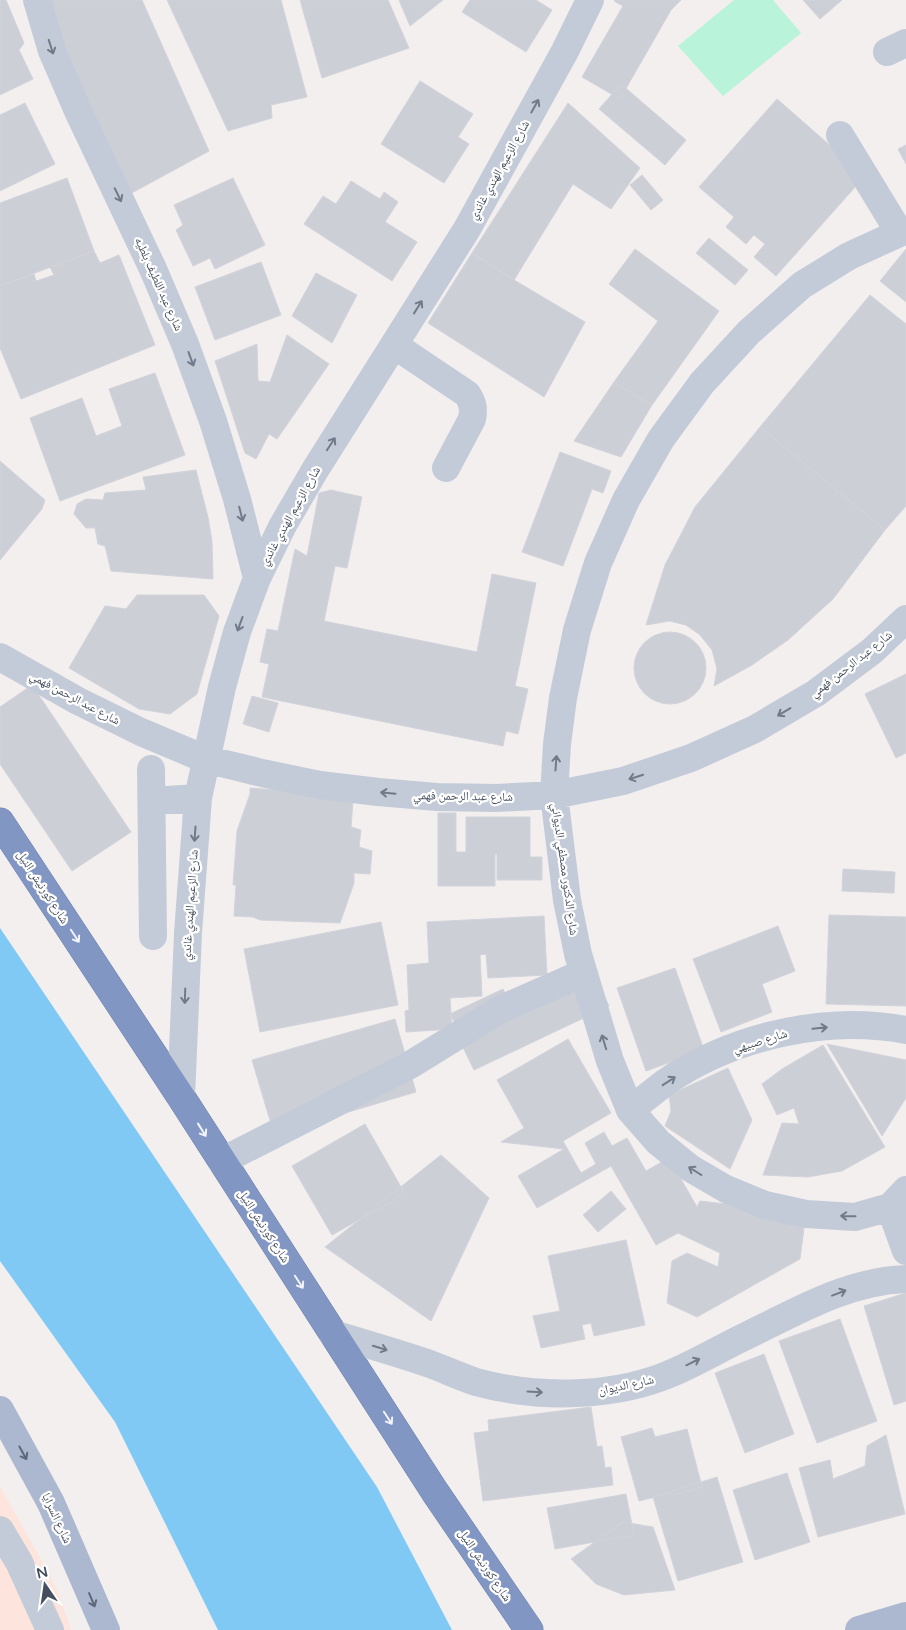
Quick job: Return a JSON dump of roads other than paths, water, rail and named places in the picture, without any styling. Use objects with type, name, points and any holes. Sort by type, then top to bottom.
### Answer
[{"type":"highway","name":"شارع كورنيش النيل","points":[[0,822],[181,1097],[436,1492],[529,1630]]},
{"type":"main road","name":"شارع السرايا","points":[[0,1410],[51,1503],[106,1630]]},
{"type":"main road","points":[[859,1630],[906,1616]]},
{"type":"street","name":"شارع عبد اللطيف بلطيه","points":[[37,0],[56,60],[78,111],[154,269],[185,344],[213,421],[237,499],[257,578]]},
{"type":"street","name":"شارع الزعيم الهندي غاندي","points":[[181,1097],[188,933],[198,798],[205,759],[237,632],[257,578],[283,525],[315,470],[467,229],[564,52],[590,0]]},
{"type":"street","points":[[840,135],[902,231]]},
{"type":"street","name":"شارع الدكتور مصطفي الديواني","points":[[898,1198],[855,1217],[806,1214],[765,1204],[726,1189],[690,1168],[658,1142],[630,1110],[610,1061],[583,973],[567,900],[554,796],[563,698],[576,630],[598,563],[626,500],[661,439],[709,376],[750,332],[802,285],[849,256],[902,231]]},
{"type":"street","points":[[394,345],[467,394],[472,403],[474,410],[472,419],[446,468]]},
{"type":"street","name":"شارع عبد الرحمن فهمي","points":[[0,657],[78,701],[141,732],[205,759],[320,785],[378,792],[496,798],[554,796],[632,778],[691,758],[755,730],[816,693],[872,651],[906,619]]},
{"type":"street","points":[[151,769],[153,936]]},
{"type":"street","points":[[152,801],[198,798]]},
{"type":"street","points":[[222,1161],[410,1065],[499,1010],[583,973]]},
{"type":"street","name":"شارع صبيهي","points":[[630,1110],[683,1072],[708,1058],[752,1041],[797,1030],[844,1025],[890,1027],[906,1030]]},
{"type":"street","points":[[898,1198],[906,1251]]},
{"type":"street","name":"شارع الديوان","points":[[333,1334],[432,1365],[476,1382],[522,1392],[570,1394],[616,1389],[662,1377],[855,1286],[885,1280],[906,1279]]},
{"type":"street","points":[[0,1530],[19,1562],[50,1630]]},
{"type":"water","points":[[0,928],[377,1487],[452,1630],[218,1630],[115,1422],[0,1261]]}]
